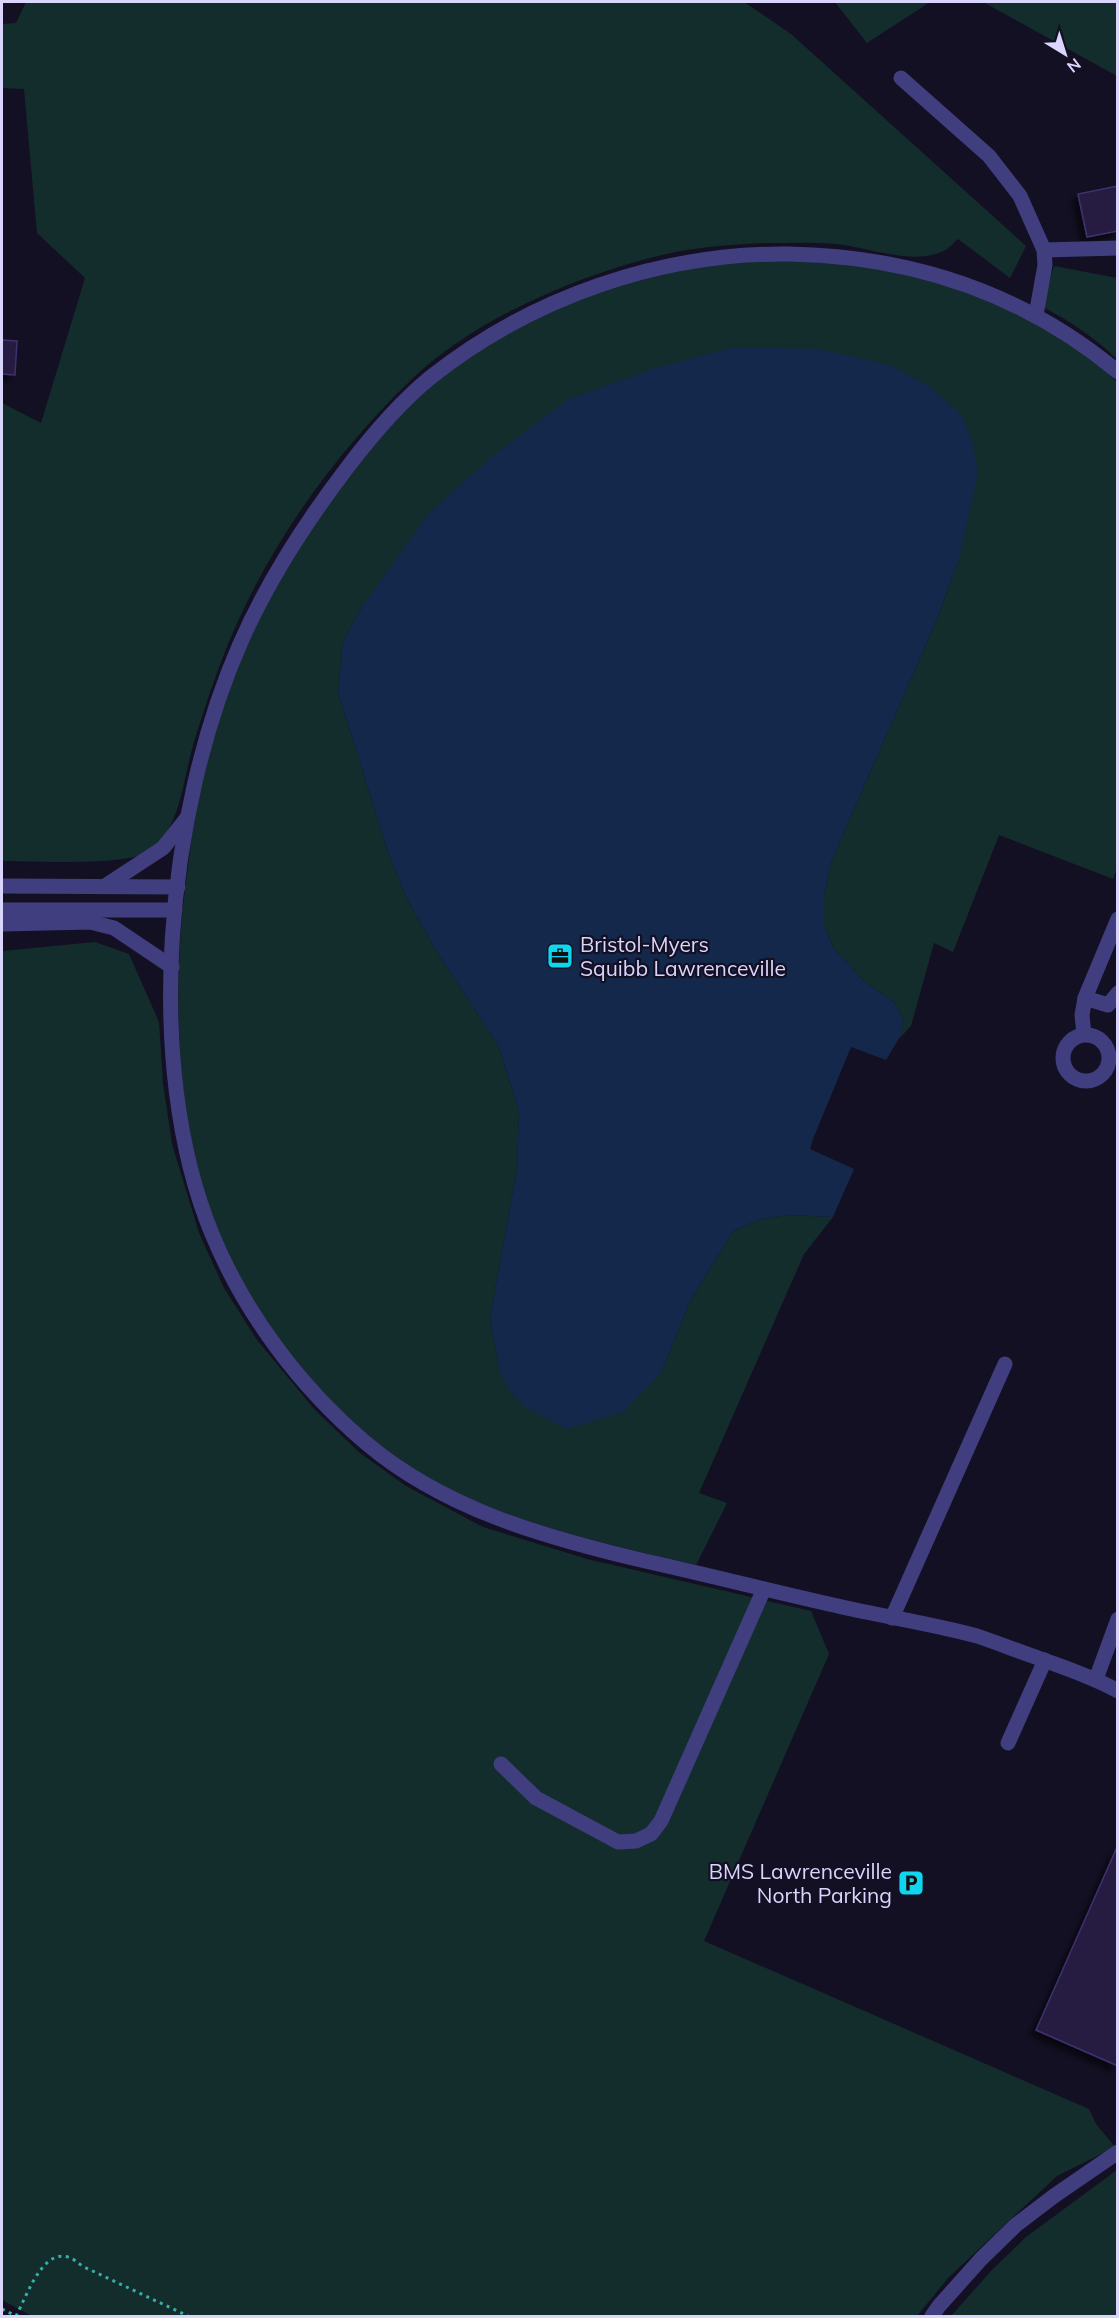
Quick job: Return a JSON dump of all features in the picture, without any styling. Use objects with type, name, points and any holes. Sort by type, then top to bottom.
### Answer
[{"type":"lane","points":[[901,78],[989,156],[1020,196],[1044,250],[1045,265],[1036,315]]},
{"type":"lane","points":[[1044,250],[1118,248]]},
{"type":"lane","points":[[1118,372],[1059,327],[1005,300],[909,268],[836,255],[764,254],[679,262],[599,285],[537,310],[483,339],[426,382],[377,430],[297,538],[265,592],[238,648],[192,789],[175,910],[170,1021],[183,1142],[209,1229],[234,1282],[266,1334],[323,1402],[367,1444],[412,1476],[487,1516],[590,1548],[977,1636],[1096,1679],[1118,1691]]},
{"type":"lane","points":[[105,886],[163,848],[188,815]]},
{"type":"lane","points":[[2,886],[178,887]]},
{"type":"lane","points":[[39,910],[40,886]]},
{"type":"lane","points":[[2,910],[175,910]]},
{"type":"lane","points":[[1084,1034],[1082,1015],[1085,998],[1118,919]]},
{"type":"lane","points":[[2,924],[90,922],[114,928],[172,967]]},
{"type":"lane","points":[[1085,998],[1107,1005],[1115,999],[1118,993]]},
{"type":"lane","points":[[892,1618],[1005,1364]]},
{"type":"lane","points":[[501,1764],[536,1798],[618,1842],[636,1840],[651,1834],[661,1821],[764,1588]]},
{"type":"lane","points":[[1096,1679],[1118,1619]]},
{"type":"lane","points":[[1008,1743],[1045,1660]]},
{"type":"lane","points":[[932,2316],[974,2267],[1016,2225],[1118,2152]]},
{"type":"path","points":[[2,2309],[16,2316],[40,2270],[50,2260],[68,2255],[82,2266],[188,2316]]},
{"type":"green space","points":[[26,2],[744,2],[791,34],[1026,246],[1010,278],[958,239],[945,250],[918,257],[818,243],[754,243],[685,250],[642,260],[572,284],[537,298],[471,334],[441,354],[386,405],[332,467],[285,535],[264,570],[228,644],[198,730],[171,826],[154,849],[143,855],[105,861],[2,861],[2,403],[41,423],[85,278],[37,233],[24,89],[2,88],[2,24],[16,23]]},
{"type":"green space","points":[[835,2],[930,2],[867,43]]},
{"type":"green space","points":[[983,2],[1117,2],[1117,76]]},
{"type":"green space","points":[[810,260],[870,267],[966,292],[1027,319],[1056,335],[1083,353],[1118,383],[1117,867],[1113,879],[999,835],[953,952],[934,943],[911,1026],[900,1038],[903,1019],[894,1002],[866,983],[834,949],[824,926],[824,895],[831,862],[937,619],[959,559],[364,604],[343,641],[338,692],[387,849],[406,897],[434,947],[499,1047],[519,1111],[517,1169],[490,1318],[499,1369],[661,1373],[690,1301],[733,1231],[760,1219],[788,1215],[833,1217],[804,1254],[699,1493],[727,1503],[696,1565],[610,1545],[525,1520],[444,1487],[406,1464],[371,1438],[324,1394],[302,1368],[260,1313],[242,1283],[215,1225],[201,1180],[184,1090],[178,997],[180,951],[183,905],[197,801],[213,738],[232,682],[256,625],[292,560],[334,497],[387,429],[419,396],[458,365],[487,346],[548,313],[613,287],[679,270],[764,261]]},
{"type":"green space","points":[[1054,266],[1117,278],[1117,359],[1081,330],[1041,306]]},
{"type":"green space","points":[[95,942],[129,954],[159,1022],[163,1083],[172,1144],[199,1233],[224,1288],[257,1340],[315,1410],[360,1453],[406,1486],[483,1527],[587,1559],[811,1611],[829,1654],[704,1941],[1089,2109],[1096,2124],[1115,2147],[1057,2176],[949,2277],[917,2316],[32,2316],[2,2300],[2,951]]},
{"type":"green space","points":[[1117,2170],[1117,2316],[951,2316],[992,2270],[1026,2237]]},
{"type":"water","points":[[735,347],[819,349],[890,365],[929,386],[961,414],[973,443],[978,475],[959,559],[937,619],[831,862],[824,895],[824,926],[834,949],[866,983],[894,1002],[903,1019],[901,1035],[886,1060],[851,1047],[813,1139],[810,1149],[854,1169],[833,1217],[788,1215],[760,1219],[733,1231],[690,1301],[661,1373],[623,1412],[567,1429],[525,1407],[509,1390],[499,1369],[490,1318],[517,1169],[519,1111],[499,1047],[434,947],[406,897],[387,849],[338,692],[343,641],[364,604],[429,513],[494,455],[567,400],[655,368]]},
{"type":"building","points":[[1118,186],[1118,231],[1087,237],[1078,194]]},
{"type":"building","points":[[2,340],[17,341],[15,375],[2,374]]},
{"type":"building","points":[[1118,1845],[1118,2066],[1036,2030]]},
{"type":"place","name":"Bristol-Myers Squibb Lawrenceville","points":[[560,956]]},
{"type":"place","name":"BMS Lawrenceville North Parking","points":[[911,1883]]}]
